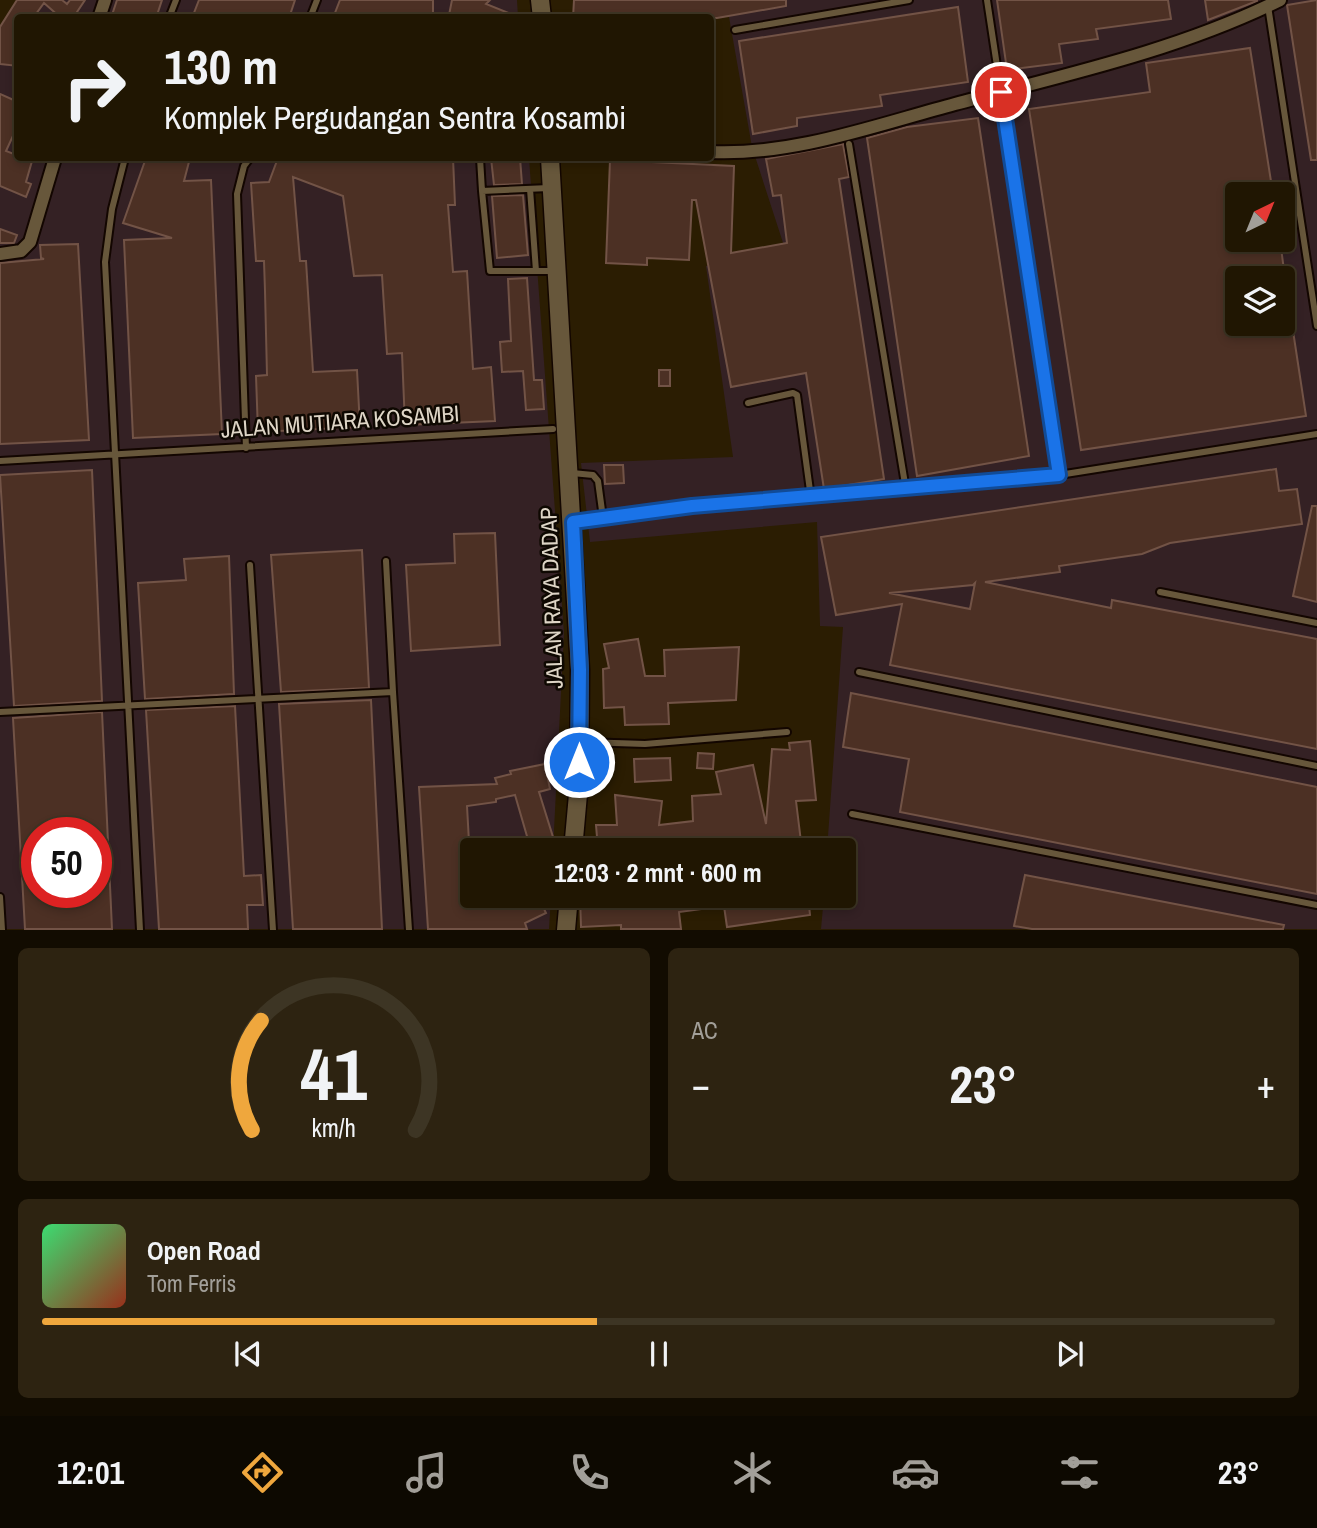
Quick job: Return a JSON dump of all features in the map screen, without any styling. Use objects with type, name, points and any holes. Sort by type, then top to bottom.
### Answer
[{"type":"main road","name":"JALAN RAYA DADAP","points":[[550,161],[557,271],[560,428],[570,473],[580,670],[574,838]]},
{"type":"main road","points":[[566,929],[568,908]]},
{"type":"street","points":[[714,152],[750,154],[771,150],[1001,92],[1161,48],[1274,3]]},
{"type":"street","points":[[0,254],[21,251],[30,242],[54,161]]},
{"type":"lane","points":[[735,30],[909,0]]},
{"type":"lane","points":[[987,0],[1059,475]]},
{"type":"lane","points":[[1274,3],[1317,326]]},
{"type":"lane","points":[[849,144],[906,490]]},
{"type":"lane","points":[[124,161],[112,209],[105,262],[140,929]]},
{"type":"lane","points":[[246,448],[237,194],[248,161]]},
{"type":"lane","points":[[480,161],[489,269],[557,271]]},
{"type":"lane","points":[[482,191],[552,188]]},
{"type":"lane","points":[[530,189],[536,271]]},
{"type":"lane","points":[[748,403],[793,393],[797,396],[811,498]]},
{"type":"lane","name":"JALAN MUTIARA KOSAMBI","points":[[0,461],[560,428]]},
{"type":"lane","points":[[573,522],[692,506],[1059,475],[1317,434]]},
{"type":"lane","points":[[570,473],[596,477],[603,518]]},
{"type":"lane","points":[[386,561],[409,929]]},
{"type":"lane","points":[[250,565],[273,929]]},
{"type":"lane","points":[[1160,592],[1317,623]]},
{"type":"lane","points":[[859,672],[1317,766]]},
{"type":"lane","points":[[0,712],[393,692]]},
{"type":"lane","points":[[579,741],[645,744],[787,732]]},
{"type":"lane","points":[[852,814],[1317,905]]},
{"type":"lane","points":[[0,897],[2,929]]},
{"type":"shaded area","points":[[18,0],[517,0],[518,14],[14,14],[14,161],[529,161],[564,633],[554,838],[460,838],[460,908],[550,908],[549,929],[0,929],[0,48]]},
{"type":"shaded area","points":[[726,0],[1317,0],[1317,929],[821,929],[823,908],[856,908],[856,838],[828,838],[843,627],[820,626],[817,522],[590,542],[581,463],[733,457],[706,266],[786,252],[752,147]]},
{"type":"building","points":[[17,0],[62,0],[67,4],[70,0],[85,0],[76,14],[56,14],[44,3],[36,14],[14,14],[14,66],[0,64],[0,27]]},
{"type":"building","points":[[117,0],[162,0],[157,14],[112,14]]},
{"type":"building","points":[[199,0],[295,0],[290,14],[194,14]]},
{"type":"building","points":[[340,0],[433,0],[433,14],[335,14]]},
{"type":"building","points":[[452,0],[490,0],[486,4],[511,14],[449,14]]},
{"type":"building","points":[[574,0],[786,0],[786,6],[717,18],[714,18],[714,14],[573,14]]},
{"type":"building","points":[[997,0],[1168,0],[1171,19],[1096,29],[1098,39],[1059,44],[1062,63],[1007,70]]},
{"type":"building","points":[[1205,0],[1257,0],[1257,1],[1208,20]]},
{"type":"building","points":[[1317,0],[1317,160],[1311,160],[1287,5]]},
{"type":"building","points":[[958,7],[968,82],[880,95],[882,106],[797,118],[797,126],[753,134],[739,41]]},
{"type":"building","points":[[1250,48],[1271,182],[1225,182],[1225,252],[1282,252],[1283,266],[1225,266],[1225,336],[1294,336],[1306,416],[1081,450],[1029,109],[1150,92],[1146,63]]},
{"type":"building","points":[[0,94],[14,100],[14,134],[6,151],[14,154],[14,161],[32,161],[26,182],[31,184],[26,197],[0,186]]},
{"type":"building","points":[[978,118],[1029,456],[917,476],[867,138],[907,127]]},
{"type":"building","points":[[843,144],[849,177],[839,179],[884,479],[824,489],[806,373],[731,387],[696,200],[692,200],[689,260],[647,258],[647,265],[606,263],[610,161],[734,166],[731,253],[787,243],[781,195],[773,196],[766,159]]},
{"type":"building","points":[[145,161],[189,161],[184,181],[211,180],[222,434],[133,438],[124,240],[172,238],[123,223]]},
{"type":"building","points":[[277,161],[453,161],[455,205],[448,205],[453,272],[467,271],[473,369],[491,367],[495,421],[405,425],[402,353],[387,354],[382,275],[354,276],[343,196],[293,177],[300,261],[306,261],[313,372],[357,370],[360,427],[258,432],[256,376],[267,375],[265,291],[264,261],[256,261],[251,183],[269,182]]},
{"type":"building","points":[[491,161],[520,161],[522,184],[494,185]]},
{"type":"building","points":[[523,195],[528,255],[497,258],[492,196]]},
{"type":"building","points":[[0,229],[17,235],[14,243],[0,243]]},
{"type":"building","points":[[78,244],[89,440],[0,444],[0,263],[44,259],[41,258],[40,245]]},
{"type":"building","points":[[527,278],[534,380],[542,380],[544,409],[526,410],[523,371],[502,372],[500,342],[511,341],[508,279]]},
{"type":"building","points":[[659,370],[670,370],[670,386],[659,386]]},
{"type":"building","points":[[604,465],[623,465],[624,483],[605,484]]},
{"type":"building","points":[[1276,469],[1279,491],[1297,489],[1302,524],[1170,543],[1142,554],[1059,566],[1060,572],[985,582],[1111,608],[1112,600],[1317,639],[1317,749],[890,665],[902,604],[836,615],[821,537]],"holes":[[[975,583],[970,609],[889,593]]]},
{"type":"building","points":[[92,470],[102,701],[14,706],[0,475]]},
{"type":"building","points":[[1312,506],[1317,506],[1317,602],[1293,596]]},
{"type":"building","points":[[495,533],[500,645],[411,651],[406,565],[455,563],[454,534]]},
{"type":"building","points":[[362,550],[369,688],[281,692],[271,555]]},
{"type":"building","points":[[229,556],[234,694],[145,699],[138,583],[186,580],[184,559]]},
{"type":"building","points":[[638,639],[645,676],[665,676],[664,650],[739,647],[736,700],[668,703],[669,724],[625,725],[624,707],[604,708],[603,669],[609,668],[604,644]]},
{"type":"building","points":[[851,693],[1317,787],[1317,894],[900,812],[909,759],[843,747]]},
{"type":"building","points":[[371,700],[382,929],[293,929],[279,704]]},
{"type":"building","points":[[235,706],[244,876],[261,875],[263,905],[247,905],[248,929],[159,929],[146,710]]},
{"type":"building","points":[[102,712],[107,817],[21,817],[21,859],[13,718]]},
{"type":"building","points":[[810,741],[816,800],[796,801],[801,838],[597,837],[596,825],[617,825],[615,795],[662,801],[659,825],[693,821],[692,796],[721,794],[716,772],[753,765],[766,824],[772,749],[790,750],[789,743]]},
{"type":"building","points":[[698,753],[714,754],[713,769],[697,768]]},
{"type":"building","points":[[670,758],[671,780],[635,782],[634,759]]},
{"type":"building","points":[[545,764],[550,789],[539,792],[553,837],[528,838],[515,795],[496,799],[496,802],[467,806],[469,838],[460,838],[460,908],[544,908],[546,913],[525,923],[527,929],[428,929],[419,787],[497,784],[495,778],[511,774],[510,771]]},
{"type":"building","points":[[1025,875],[1284,925],[1283,929],[1032,929],[1014,926]]},
{"type":"building","points":[[24,908],[111,908],[112,929],[25,929]]},
{"type":"building","points":[[580,908],[709,908],[679,912],[681,929],[621,929],[621,925],[581,927]]},
{"type":"building","points":[[724,908],[809,908],[810,915],[727,927]]},
{"type":"route","points":[[579,762],[580,670],[573,522],[692,506],[1059,475],[1001,92]]}]
